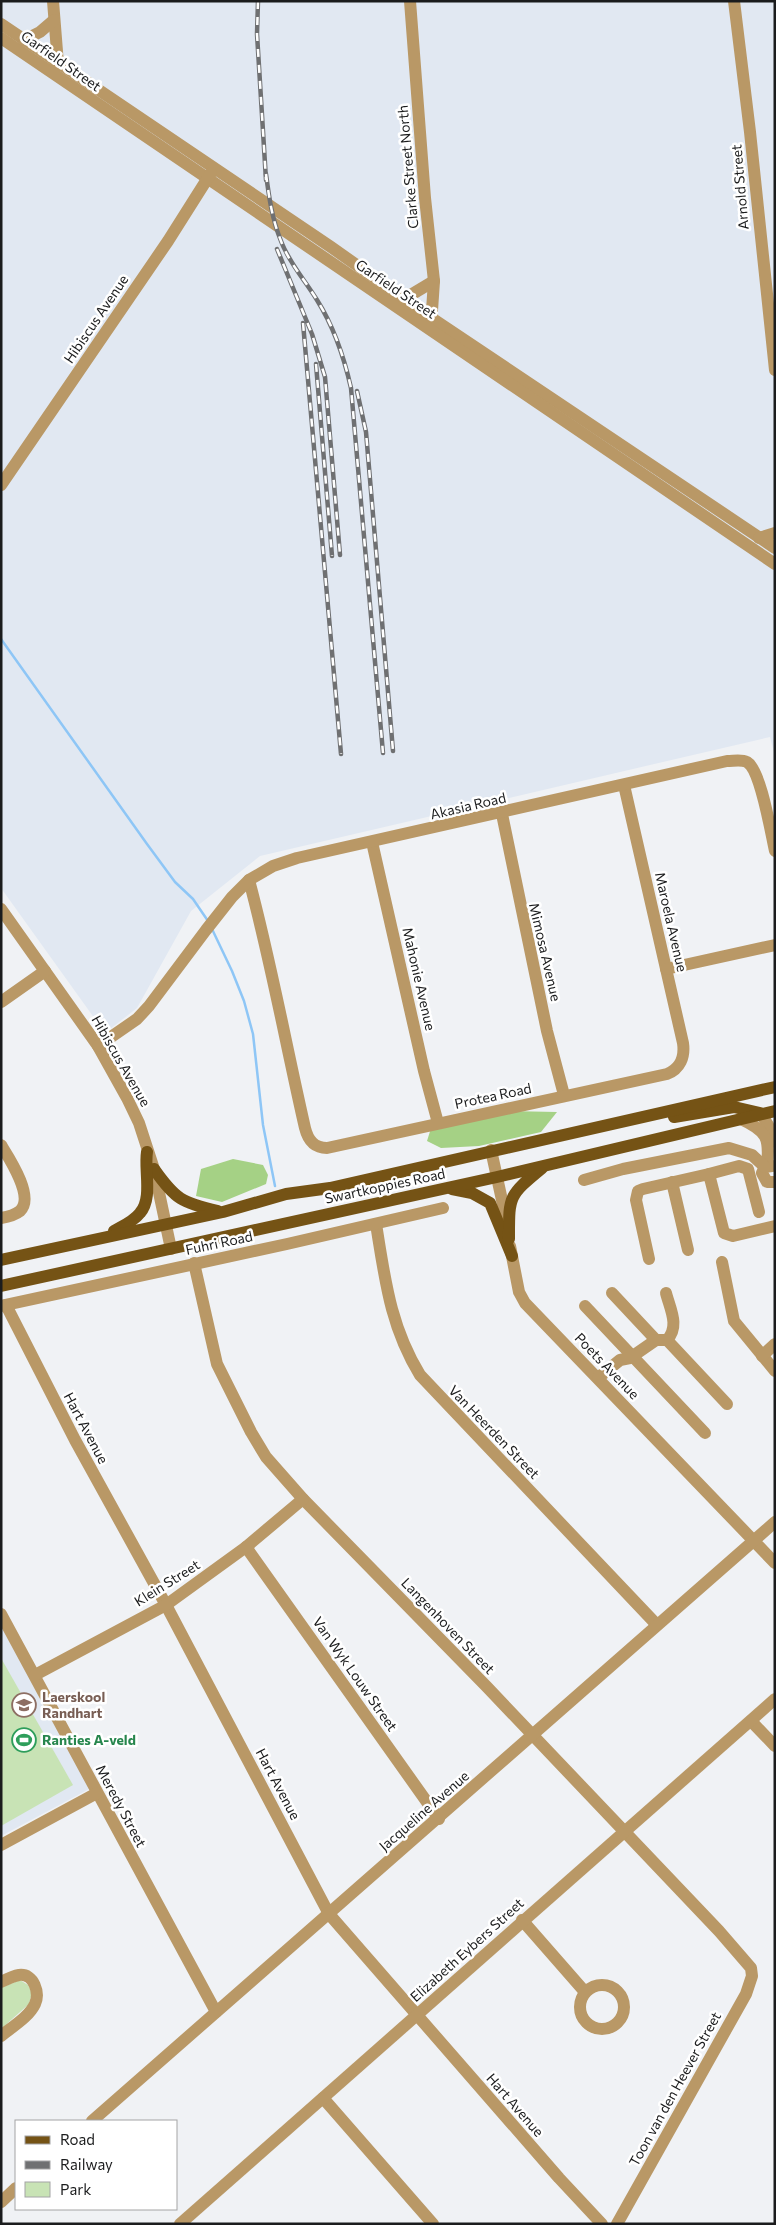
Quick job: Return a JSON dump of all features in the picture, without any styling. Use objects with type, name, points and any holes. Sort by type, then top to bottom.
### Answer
[{"type":"main road","name":"Swartkoppies Road","points":[[1,1260],[108,1235],[223,1212],[286,1194],[330,1188],[775,1087]]},
{"type":"main road","points":[[652,1116],[668,1118],[734,1107],[761,1114]]},
{"type":"main road","name":"Swartkoppies Road","points":[[1,1286],[498,1177],[775,1111]]},
{"type":"main road","points":[[108,1235],[135,1218],[144,1208],[146,1201],[145,1169],[147,1152]]},
{"type":"main road","points":[[509,1240],[510,1202],[521,1186],[546,1165]]},
{"type":"main road","points":[[154,1169],[171,1192],[179,1199],[223,1212]]},
{"type":"main road","points":[[446,1188],[472,1193],[490,1203],[512,1256]]},
{"type":"street","points":[[53,1],[55,68]]},
{"type":"street","name":"Clarke Street North","points":[[410,1],[425,198],[434,281],[432,325]]},
{"type":"street","name":"Arnold Street","points":[[734,1],[775,370]]},
{"type":"street","points":[[24,40],[40,32],[54,20]]},
{"type":"street","name":"Garfield Street","points":[[1,24],[24,40],[55,68]]},
{"type":"street","name":"Garfield Street","points":[[1,38],[55,68],[211,174],[331,247],[404,299],[432,325]]},
{"type":"street","name":"Garfield Street","points":[[211,174],[268,218],[432,325],[647,470],[775,564]]},
{"type":"street","name":"Hibiscus Avenue","points":[[1,485],[168,241],[211,174]]},
{"type":"street","points":[[404,299],[434,281]]},
{"type":"street","name":"Garfield Street","points":[[647,470],[775,548]]},
{"type":"street","points":[[759,538],[775,533]]},
{"type":"street","name":"Akasia Road","points":[[98,1046],[137,1019],[150,1006],[209,926],[232,897],[249,880],[260,872],[297,858],[502,814],[727,761],[741,761],[750,765],[758,780],[775,852]]},
{"type":"street","name":"Maroela Avenue","points":[[624,785],[683,1043],[684,1052],[679,1065]]},
{"type":"street","name":"Mimosa Avenue","points":[[502,814],[547,1030],[564,1095]]},
{"type":"street","name":"Mahonie Avenue","points":[[372,842],[424,1071],[438,1123]]},
{"type":"street","name":"Protea Road","points":[[249,880],[265,939],[276,999],[305,1128],[311,1142],[319,1147],[327,1148],[666,1074],[679,1065]]},
{"type":"street","name":"Hibiscus Avenue","points":[[1,909],[98,1046],[139,1123],[154,1169],[171,1249]]},
{"type":"street","points":[[666,969],[775,945]]},
{"type":"street","points":[[1,1002],[45,971]]},
{"type":"street","points":[[761,1114],[768,1125],[771,1160],[762,1173],[764,1180],[774,1184]]},
{"type":"street","points":[[741,1119],[759,1129],[766,1136],[771,1160]]},
{"type":"street","points":[[1,1144],[16,1171],[24,1194],[24,1202],[19,1211],[2,1218]]},
{"type":"street","points":[[584,1180],[729,1148],[771,1160]]},
{"type":"street","name":"Poets Avenue","points":[[491,1150],[522,1299],[775,1563]]},
{"type":"street","points":[[649,1259],[636,1195],[643,1189],[739,1166],[748,1169],[759,1212]]},
{"type":"street","points":[[709,1174],[724,1233],[733,1236],[775,1226]]},
{"type":"street","points":[[672,1182],[688,1250]]},
{"type":"street","name":"Fuhri Road","points":[[3,1305],[443,1208]]},
{"type":"street","name":"Van Heerden Street","points":[[376,1224],[393,1317],[401,1339],[420,1375],[657,1625]]},
{"type":"street","points":[[722,1262],[734,1321],[775,1370]]},
{"type":"street","name":"Langenhoven Street","points":[[194,1263],[212,1345],[224,1378],[259,1447],[303,1499],[487,1687],[532,1737],[745,1958],[751,1968]]},
{"type":"street","points":[[612,1292],[727,1404]]},
{"type":"street","points":[[600,1381],[620,1360],[631,1357],[673,1333],[674,1324],[666,1293]]},
{"type":"street","name":"Hart Avenue","points":[[3,1305],[166,1605],[329,1914],[416,2016],[566,2186],[602,2224]]},
{"type":"street","points":[[584,1306],[705,1433]]},
{"type":"street","points":[[762,1356],[775,1344]]},
{"type":"street","name":"Klein Street","points":[[35,1675],[166,1605],[246,1547],[303,1499]]},
{"type":"street","name":"Jacqueline Avenue","points":[[93,2120],[775,1522]]},
{"type":"street","name":"Van Wyk Louw Street","points":[[246,1547],[439,1818]]},
{"type":"street","name":"Meredy Street","points":[[1,1614],[216,2012]]},
{"type":"street","name":"Elizabeth Eybers Street","points":[[180,2224],[522,1920],[775,1699]]},
{"type":"street","points":[[751,1721],[775,1746]]},
{"type":"street","points":[[1,1845],[97,1793]]},
{"type":"street","points":[[522,1920],[585,1992]]},
{"type":"street","name":"Toon van den Heever Street","points":[[617,2224],[746,1994],[752,1979],[751,1968]]},
{"type":"street","points":[[1,1982],[23,1975],[34,1984],[37,1997],[31,2010],[1,2036]]},
{"type":"street","points":[[323,2098],[433,2224]]},
{"type":"street","points":[[1,2202],[15,2189]]},
{"type":"shaded area","points":[[1,1],[775,1],[775,756],[770,737],[260,856],[191,911],[137,1008],[105,1033],[1,888]]},
{"type":"shaded area","name":"Laerskool Randhart","points":[[1,1623],[91,1788],[1,1836]]},
{"type":"green space","points":[[507,1111],[557,1112],[541,1132],[479,1146],[441,1148],[427,1141],[432,1125]]},
{"type":"green space","points":[[233,1159],[263,1165],[268,1175],[266,1184],[222,1202],[196,1196],[201,1169]]},
{"type":"green space","name":"Ranties A-veld","points":[[1,1658],[73,1785],[1,1826]]},
{"type":"green space","points":[[20,1980],[28,1985],[32,1993],[29,2004],[1,2029],[1,1988]]},
{"type":"waterway","points":[[1,639],[147,844],[175,882],[193,899],[208,921]]},
{"type":"waterway","points":[[212,929],[244,1001],[253,1034],[263,1125],[275,1186]]},
{"type":"railway","points":[[258,1],[257,34],[266,180]]},
{"type":"railway","points":[[266,174],[273,216],[281,241],[288,257],[317,300],[328,321],[342,354],[351,388],[383,753]]},
{"type":"railway","points":[[277,249],[312,334],[325,377],[340,555]]},
{"type":"railway","points":[[303,323],[341,754]]},
{"type":"railway","points":[[316,364],[332,556]]},
{"type":"railway","points":[[357,391],[366,432],[393,751]]},
{"type":"place","name":"Laerskool Randhart","points":[[24,1705]]},
{"type":"place","name":"Ranties A-veld","points":[[24,1740]]}]
